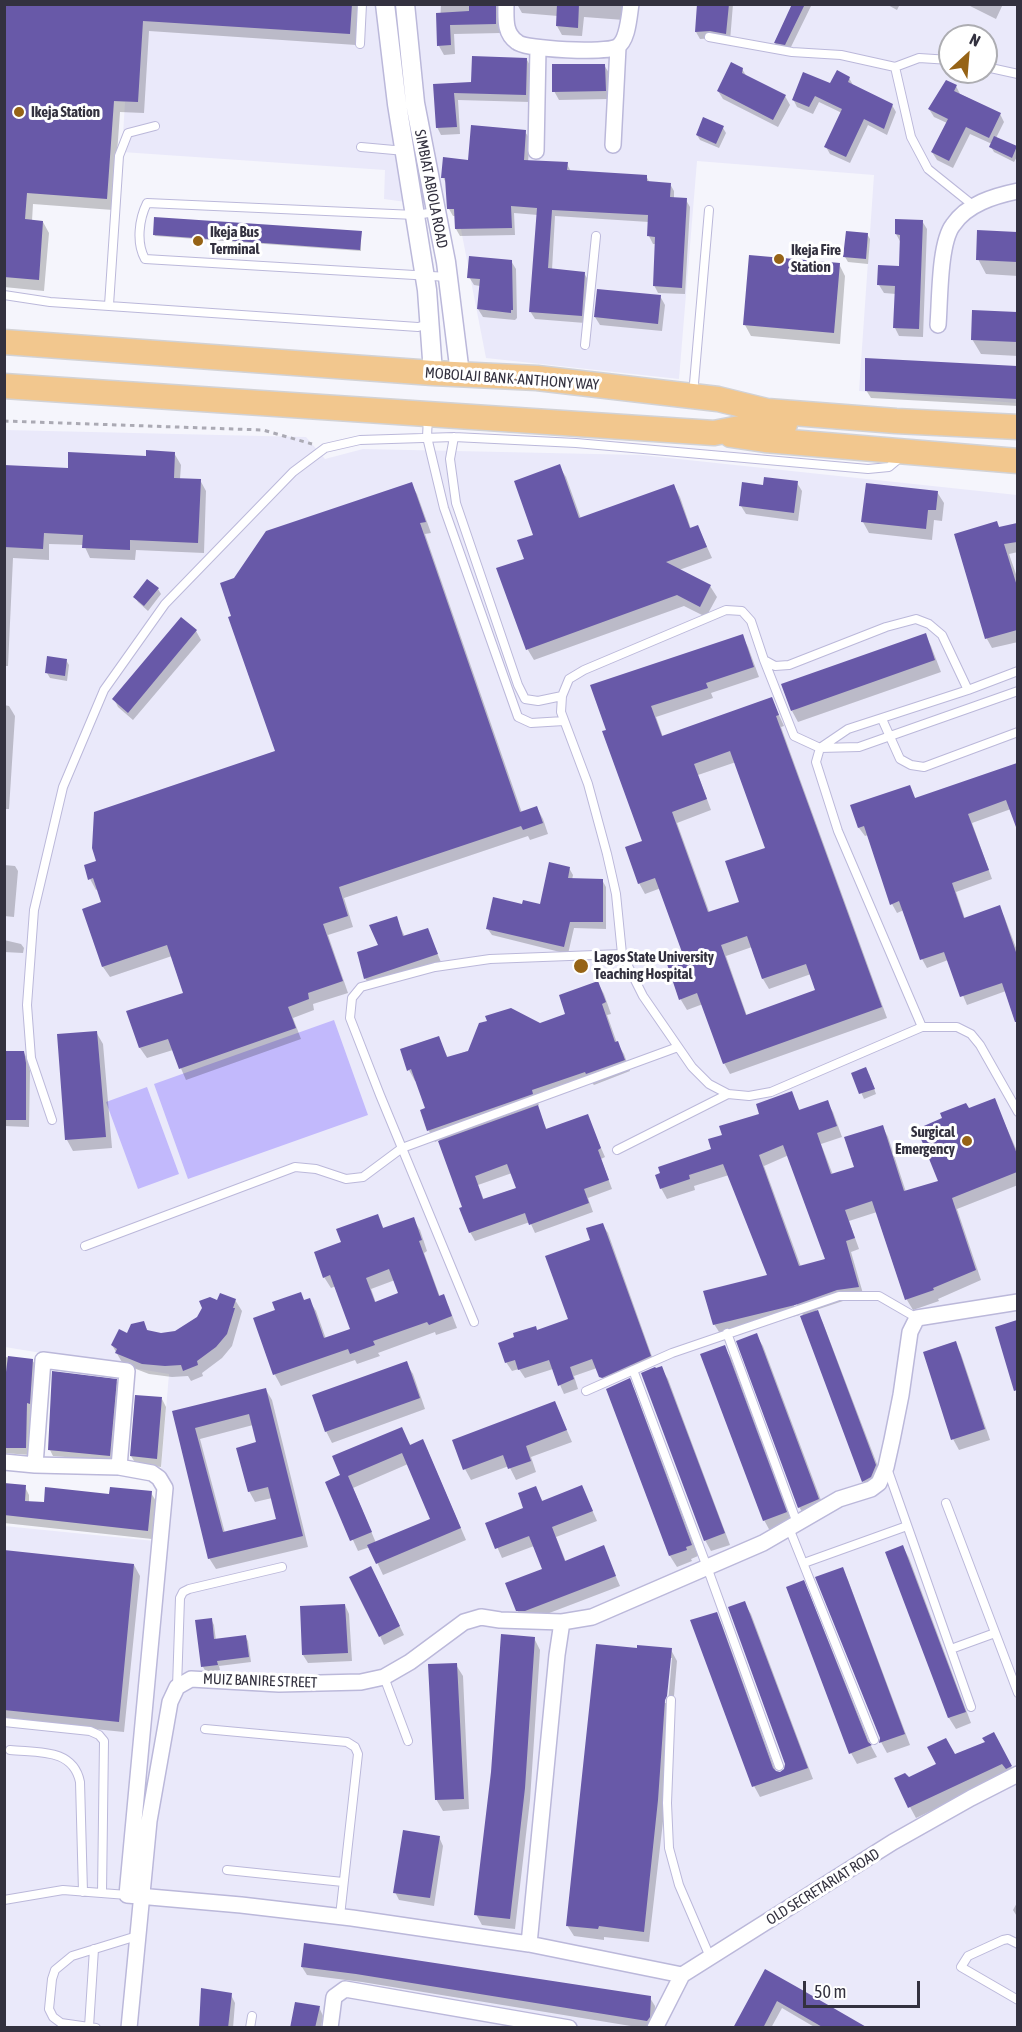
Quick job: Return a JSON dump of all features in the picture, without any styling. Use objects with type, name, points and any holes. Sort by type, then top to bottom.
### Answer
[{"type":"main road","name":"MOBOLAJI BANK-ANTHONY WAY","points":[[4,342],[433,373],[537,378],[718,399],[766,417],[1017,439]]},
{"type":"main road","name":"MOBOLAJI BANK-ANTHONY WAY","points":[[4,386],[428,426],[464,415],[714,433],[766,417],[1017,427]]},
{"type":"main road","points":[[718,399],[768,398],[1017,416]]},
{"type":"main road","points":[[714,433],[765,440],[1017,461]]},
{"type":"street","points":[[385,4],[425,277],[433,373]]},
{"type":"street","name":"SIMBIAT ABIOLA ROAD","points":[[405,4],[415,103],[448,277],[460,374]]},
{"type":"street","points":[[506,4],[507,30],[518,44],[538,48],[604,50],[618,47]]},
{"type":"street","points":[[613,145],[618,47],[624,38],[631,4]]},
{"type":"street","points":[[536,151],[538,48]]},
{"type":"street","points":[[938,326],[944,246],[952,225],[974,206],[997,195],[1017,191]]},
{"type":"street","points":[[886,1467],[901,1395],[909,1332],[917,1318],[1017,1302]]},
{"type":"street","points":[[35,1465],[43,1360],[127,1371],[118,1467]]},
{"type":"street","points":[[4,1462],[118,1467],[152,1473],[159,1478],[165,1488],[127,1895],[340,1916],[529,1944],[682,1975],[655,2028]]},
{"type":"street","name":"MUIZ BANIRE STREET","points":[[177,1687],[191,1679],[279,1684],[361,1682],[384,1677],[410,1662],[464,1622],[481,1617],[562,1622],[592,1617],[763,1543],[838,1499],[871,1489],[879,1483],[886,1467]]},
{"type":"street","points":[[529,1944],[562,1622]]},
{"type":"street","points":[[129,2028],[149,1821],[170,1702],[177,1687]]},
{"type":"street","name":"OLD SECRETARIAT ROAD","points":[[682,1975],[893,1842],[1017,1774]]},
{"type":"street","points":[[330,2028],[334,1997],[345,1989],[564,2027]]},
{"type":"lane","points":[[360,44],[362,4]]},
{"type":"lane","points":[[709,37],[792,52],[841,55],[895,67],[919,58],[938,59]]},
{"type":"lane","points":[[895,67],[911,137],[928,169],[974,206]]},
{"type":"lane","points":[[998,70],[1017,74]]},
{"type":"lane","points":[[109,304],[120,156],[128,134],[155,126]]},
{"type":"lane","points":[[361,147],[405,151]]},
{"type":"lane","points":[[436,212],[415,215],[147,203],[141,214],[140,250],[145,259],[448,277]]},
{"type":"lane","points":[[693,396],[709,210]]},
{"type":"lane","points":[[585,345],[596,236]]},
{"type":"lane","points":[[4,295],[50,302],[109,304],[418,327],[430,324]]},
{"type":"lane","points":[[428,426],[442,439],[454,437],[576,443],[868,469],[889,467],[906,452]]},
{"type":"lane","points":[[52,1120],[31,1058],[27,1005],[34,910],[63,787],[104,690],[165,604],[293,472],[325,448],[428,426]]},
{"type":"lane","points":[[428,426],[444,508],[518,717],[531,723],[564,721]]},
{"type":"lane","points":[[454,437],[450,459],[456,503],[518,685],[525,699],[538,701],[562,696]]},
{"type":"lane","points":[[1017,691],[859,747],[820,748],[794,736],[751,621],[742,611],[726,610],[584,670],[569,679],[562,696],[561,712],[588,784],[607,854],[616,894],[622,954],[643,996],[692,1066],[709,1084],[728,1095],[749,1096],[771,1092],[922,1027],[957,1027],[971,1034],[981,1045],[1017,1112]]},
{"type":"lane","points":[[764,660],[775,666],[789,665],[886,627],[916,619],[929,624],[942,635],[968,690]]},
{"type":"lane","points":[[922,1027],[838,831],[816,762],[820,748],[848,729],[968,690],[1017,671]]},
{"type":"lane","points":[[882,719],[900,759],[911,765],[924,767],[1017,732]]},
{"type":"lane","points":[[474,1322],[350,1018],[352,998],[361,987],[435,967],[490,959],[622,954]]},
{"type":"lane","points":[[85,1246],[295,1167],[316,1169],[346,1179],[363,1177],[402,1148],[678,1047]]},
{"type":"lane","points":[[616,1150],[728,1095]]},
{"type":"lane","points":[[585,1391],[672,1353],[839,1296],[879,1296],[917,1318]]},
{"type":"lane","points":[[727,1333],[804,1563],[874,1740]]},
{"type":"lane","points":[[633,1370],[779,1766]]},
{"type":"lane","points":[[886,1467],[971,1707]]},
{"type":"lane","points":[[946,1503],[1017,1693]]},
{"type":"lane","points":[[804,1563],[907,1526]]},
{"type":"lane","points":[[177,1687],[180,1598],[183,1592],[282,1567]]},
{"type":"lane","points":[[951,1649],[995,1633]]},
{"type":"lane","points":[[384,1677],[408,1741]]},
{"type":"lane","points":[[671,1700],[667,1803],[669,1848],[680,1885],[710,1957]]},
{"type":"lane","points":[[4,1722],[90,1731],[99,1735],[104,1741],[102,1893]]},
{"type":"lane","points":[[205,1729],[347,1742],[355,1747],[358,1754],[340,1916]]},
{"type":"lane","points":[[10,1750],[57,1755],[68,1759],[77,1769],[80,1782],[83,1892]]},
{"type":"lane","points":[[227,1870],[343,1882]]},
{"type":"lane","points":[[4,1900],[63,1890],[127,1895]]},
{"type":"lane","points":[[94,1949],[92,2027],[60,2023],[49,2009],[55,1970],[72,1956],[94,1949],[139,1935]]},
{"type":"lane","points":[[1017,1944],[1008,1939],[1003,1940],[968,1956],[961,1967],[1017,2000]]},
{"type":"lane","points":[[250,2028],[252,2016]]},
{"type":"path","points":[[4,422],[263,430],[325,448]]},
{"type":"shaded area","points":[[56,5],[1017,5],[1017,403],[859,391],[874,175],[697,161],[679,379],[486,358],[457,209],[384,199],[385,170],[122,152],[125,102],[49,97]]},
{"type":"shaded area","points":[[5,430],[306,437],[325,459],[363,449],[641,455],[1017,495],[1017,2027],[5,2027],[4,1526],[155,1541],[169,1374],[5,1347]]},
{"type":"shaded area","points":[[334,1020],[368,1115],[188,1179],[154,1084]]},
{"type":"shaded area","points":[[147,1087],[179,1174],[138,1189],[106,1102]]},
{"type":"building","points":[[4,4],[69,6],[69,4],[352,4],[350,34],[143,21],[138,102],[114,101],[107,199],[27,193],[25,219],[43,221],[39,280],[4,277]]},
{"type":"building","points":[[469,4],[496,4],[496,24],[450,25],[451,45],[437,46],[436,13],[469,11]]},
{"type":"building","points":[[557,4],[579,4],[578,28],[556,26]]},
{"type":"building","points":[[697,4],[729,4],[726,34],[710,31],[695,32]]},
{"type":"building","points":[[792,4],[805,4],[785,45],[774,43]]},
{"type":"building","points":[[472,56],[527,58],[526,95],[454,93],[457,127],[436,128],[433,84],[471,82]]},
{"type":"building","points":[[731,62],[743,68],[742,73],[786,95],[773,120],[717,91]]},
{"type":"building","points":[[552,64],[605,64],[606,91],[552,92]]},
{"type":"building","points":[[837,70],[850,77],[848,82],[893,104],[884,129],[864,119],[846,157],[824,147],[842,109],[815,96],[809,107],[792,100],[803,72],[830,83]]},
{"type":"building","points":[[944,84],[955,84],[957,85],[954,91],[1001,113],[989,138],[966,127],[949,161],[931,152],[948,119],[928,109]]},
{"type":"building","points":[[703,117],[724,126],[716,144],[696,135]]},
{"type":"building","points":[[471,125],[526,130],[524,160],[568,162],[567,170],[647,175],[647,181],[671,183],[670,197],[687,198],[682,288],[653,286],[655,237],[647,236],[648,215],[552,210],[548,268],[585,272],[582,316],[529,312],[537,208],[511,206],[512,228],[455,229],[454,209],[447,209],[445,178],[441,178],[443,157],[468,160]]},
{"type":"building","points":[[994,136],[1017,146],[1012,158],[989,147]]},
{"type":"building","points":[[154,217],[362,231],[360,250],[153,235]]},
{"type":"building","points":[[895,219],[923,220],[919,329],[893,328],[895,286],[877,285],[878,265],[899,266],[900,235],[895,234]]},
{"type":"building","points":[[977,230],[1017,232],[1017,262],[976,260]]},
{"type":"building","points":[[846,231],[868,233],[866,259],[843,257]]},
{"type":"building","points":[[749,255],[840,263],[834,333],[743,325]]},
{"type":"building","points":[[469,256],[512,260],[513,310],[511,313],[477,309],[480,279],[467,278]]},
{"type":"building","points":[[597,289],[661,295],[658,324],[594,317]]},
{"type":"building","points":[[972,310],[1017,312],[1017,342],[971,340]]},
{"type":"building","points":[[865,358],[1017,366],[1017,399],[865,391]]},
{"type":"building","points":[[146,450],[175,452],[174,478],[201,479],[198,543],[130,540],[130,550],[82,548],[83,535],[44,533],[43,549],[4,547],[4,465],[68,468],[68,452],[146,456]]},
{"type":"building","points":[[560,464],[579,518],[674,484],[690,528],[698,525],[707,547],[666,562],[711,585],[700,607],[677,595],[526,650],[496,568],[524,559],[517,540],[533,535],[514,481]]},
{"type":"building","points":[[764,477],[798,481],[794,513],[739,506],[742,482],[763,485]]},
{"type":"building","points":[[412,482],[426,522],[420,523],[520,812],[537,806],[543,823],[523,830],[521,826],[339,887],[348,916],[323,924],[343,981],[308,993],[309,999],[288,1007],[296,1028],[179,1069],[168,1039],[139,1048],[126,1011],[183,993],[167,945],[102,967],[82,909],[101,902],[93,878],[88,880],[84,865],[96,861],[92,848],[94,812],[275,751],[228,617],[231,616],[220,583],[234,578],[266,531]]},
{"type":"building","points":[[866,483],[938,491],[936,510],[928,510],[926,529],[861,522]]},
{"type":"building","points":[[997,521],[999,527],[1017,523],[1017,542],[1004,544],[1017,586],[1017,630],[985,639],[954,534]]},
{"type":"building","points":[[147,579],[159,588],[144,606],[133,597]]},
{"type":"building","points":[[181,617],[197,630],[128,713],[112,699]]},
{"type":"building","points":[[926,633],[935,660],[791,711],[781,684]]},
{"type":"building","points":[[743,634],[754,667],[706,683],[708,688],[651,706],[662,736],[772,697],[779,715],[776,716],[882,1007],[723,1064],[697,993],[679,1000],[666,961],[683,955],[655,878],[638,884],[625,847],[642,841],[602,731],[606,730],[590,685]],"holes":[[[730,751],[765,848],[725,861],[739,902],[708,912],[672,812],[707,799],[694,764]],[[747,936],[762,979],[806,964],[815,990],[746,1015],[721,945]]]},
{"type":"building","points":[[47,656],[67,659],[65,676],[45,673]]},
{"type":"building","points":[[1017,763],[1017,827],[1006,800],[968,814],[989,870],[952,883],[964,918],[1000,905],[1017,955],[1017,1022],[1015,1022],[1002,983],[960,997],[944,952],[920,960],[899,901],[890,905],[864,826],[858,828],[850,805],[910,785],[915,798]]},
{"type":"building","points":[[549,862],[570,867],[568,878],[603,879],[603,922],[570,922],[564,947],[486,929],[493,897],[522,904],[523,900],[540,904]]},
{"type":"building","points":[[397,916],[403,936],[428,928],[438,954],[364,979],[357,952],[378,945],[369,925]]},
{"type":"building","points":[[598,981],[606,1002],[602,1004],[615,1042],[618,1041],[625,1060],[532,1090],[533,1094],[427,1131],[420,1110],[425,1108],[411,1069],[407,1071],[400,1049],[439,1036],[447,1057],[468,1051],[479,1023],[487,1021],[485,1016],[511,1008],[540,1023],[565,1014],[559,995]]},
{"type":"building","points":[[97,1031],[106,1137],[65,1140],[57,1034]]},
{"type":"building","points":[[4,1051],[24,1051],[26,1120],[4,1120]]},
{"type":"building","points":[[866,1067],[875,1089],[859,1094],[851,1073]]},
{"type":"building","points":[[792,1091],[799,1110],[828,1100],[837,1126],[817,1133],[831,1174],[854,1167],[844,1137],[883,1125],[904,1191],[938,1181],[917,1129],[942,1118],[940,1113],[966,1103],[969,1108],[995,1098],[1017,1154],[1017,1172],[952,1198],[976,1270],[933,1288],[934,1290],[905,1300],[872,1201],[845,1210],[855,1238],[846,1241],[859,1287],[837,1290],[795,1305],[713,1325],[703,1291],[767,1275],[723,1164],[689,1175],[690,1179],[660,1189],[655,1175],[660,1173],[658,1167],[711,1149],[708,1139],[722,1135],[719,1126],[759,1114],[756,1104]],"holes":[[[783,1145],[825,1259],[799,1266],[759,1155]]]},
{"type":"building","points":[[538,1105],[546,1129],[588,1114],[601,1148],[598,1150],[609,1180],[584,1189],[589,1203],[529,1225],[525,1213],[469,1233],[438,1141]],"holes":[[[507,1164],[516,1188],[483,1199],[475,1176]]]},
{"type":"building","points":[[378,1214],[383,1228],[414,1217],[422,1240],[419,1241],[439,1296],[444,1294],[452,1316],[429,1325],[427,1322],[373,1341],[375,1345],[350,1354],[348,1349],[273,1375],[253,1318],[275,1310],[272,1302],[301,1292],[304,1300],[310,1298],[324,1338],[350,1329],[330,1275],[323,1278],[314,1252],[341,1242],[336,1229]],"holes":[[[389,1269],[398,1293],[375,1302],[366,1278]]]},
{"type":"building","points":[[603,1223],[651,1356],[602,1378],[599,1377],[592,1359],[570,1367],[574,1379],[558,1386],[549,1360],[518,1370],[515,1360],[505,1363],[498,1343],[514,1337],[513,1333],[536,1326],[537,1330],[568,1319],[545,1256],[590,1240],[586,1228]]},
{"type":"building","points":[[220,1293],[236,1299],[233,1308],[235,1308],[227,1334],[216,1347],[197,1361],[198,1365],[183,1371],[181,1365],[142,1364],[115,1353],[117,1349],[111,1345],[119,1329],[127,1333],[131,1324],[144,1321],[147,1330],[161,1333],[175,1331],[197,1317],[202,1308],[199,1301],[210,1297],[217,1300]]},
{"type":"building","points":[[818,1310],[876,1465],[871,1477],[862,1482],[800,1316]]},
{"type":"building","points":[[1017,1320],[1017,1390],[1014,1391],[995,1327]]},
{"type":"building","points":[[757,1333],[819,1499],[798,1508],[736,1341]]},
{"type":"building","points":[[956,1341],[985,1429],[951,1440],[923,1352]]},
{"type":"building","points":[[725,1345],[787,1512],[763,1521],[700,1354]]},
{"type":"building","points":[[8,1356],[33,1359],[30,1404],[27,1403],[26,1448],[4,1448],[4,1388]]},
{"type":"building","points":[[407,1361],[420,1398],[325,1432],[312,1395]]},
{"type":"building","points":[[662,1366],[725,1533],[704,1541],[641,1373]]},
{"type":"building","points":[[52,1371],[117,1379],[110,1456],[48,1450]]},
{"type":"building","points":[[630,1378],[692,1545],[686,1547],[687,1550],[669,1556],[606,1389]]},
{"type":"building","points":[[266,1388],[303,1536],[208,1559],[172,1411]],"holes":[[[249,1414],[256,1442],[236,1448],[248,1492],[268,1487],[276,1519],[223,1532],[195,1428]]]},
{"type":"building","points":[[135,1395],[162,1397],[157,1459],[130,1456]]},
{"type":"building","points":[[555,1401],[567,1430],[526,1446],[531,1461],[508,1469],[503,1455],[463,1470],[452,1440]]},
{"type":"building","points":[[402,1427],[410,1445],[423,1439],[461,1528],[376,1564],[367,1545],[430,1519],[402,1453],[348,1476],[372,1532],[350,1541],[325,1482],[340,1475],[332,1456]]},
{"type":"building","points":[[4,1483],[26,1485],[25,1501],[44,1502],[45,1487],[109,1494],[110,1487],[152,1491],[148,1531],[4,1515]]},
{"type":"building","points":[[582,1485],[593,1511],[552,1527],[565,1561],[604,1545],[616,1576],[525,1611],[516,1611],[505,1583],[542,1569],[529,1536],[495,1549],[485,1523],[523,1508],[518,1493],[536,1486],[542,1501]]},
{"type":"building","points":[[903,1545],[966,1712],[948,1718],[885,1552]]},
{"type":"building","points":[[4,1550],[134,1564],[119,1722],[4,1710]]},
{"type":"building","points":[[371,1566],[400,1626],[379,1637],[349,1577]]},
{"type":"building","points":[[843,1567],[905,1734],[879,1743],[880,1738],[815,1577]]},
{"type":"building","points":[[804,1580],[868,1742],[872,1745],[849,1754],[786,1587]]},
{"type":"building","points":[[745,1601],[808,1768],[752,1787],[690,1620],[717,1612],[773,1768],[780,1772],[784,1769],[785,1764],[728,1607]]},
{"type":"building","points":[[345,1604],[348,1653],[302,1655],[300,1606]]},
{"type":"building","points":[[212,1618],[214,1639],[246,1635],[249,1657],[217,1661],[218,1665],[201,1667],[195,1620]]},
{"type":"building","points":[[501,1634],[535,1637],[525,1788],[510,1919],[474,1915],[491,1772]]},
{"type":"building","points":[[596,1644],[637,1648],[637,1645],[672,1648],[665,1700],[658,1800],[644,1932],[599,1926],[598,1929],[566,1926]]},
{"type":"building","points":[[457,1663],[464,1799],[435,1800],[428,1664]]},
{"type":"building","points":[[994,1732],[1012,1766],[1006,1769],[1002,1764],[908,1808],[894,1778],[905,1773],[909,1777],[936,1764],[927,1747],[946,1738],[955,1754],[985,1742],[982,1738]]},
{"type":"building","points":[[403,1830],[440,1836],[430,1898],[393,1893]]},
{"type":"building","points":[[304,1943],[651,1996],[650,2017],[647,2021],[301,1967]]},
{"type":"building","points":[[765,1969],[868,2028],[824,2028],[777,2001],[763,2028],[733,2028]]},
{"type":"building","points":[[201,1988],[232,1993],[228,2028],[199,2028]]},
{"type":"building","points":[[295,2002],[320,2006],[315,2028],[290,2028]]},
{"type":"place","name":"Ikeja Station","points":[[19,112]]},
{"type":"place","name":"Ikeja Bus Terminal","points":[[198,241]]},
{"type":"place","name":"Ikeja Fire Station","points":[[779,259]]},
{"type":"place","name":"Lagos State University Teaching Hospital","points":[[581,966]]},
{"type":"place","name":"Surgical Emergency","points":[[967,1141]]}]
